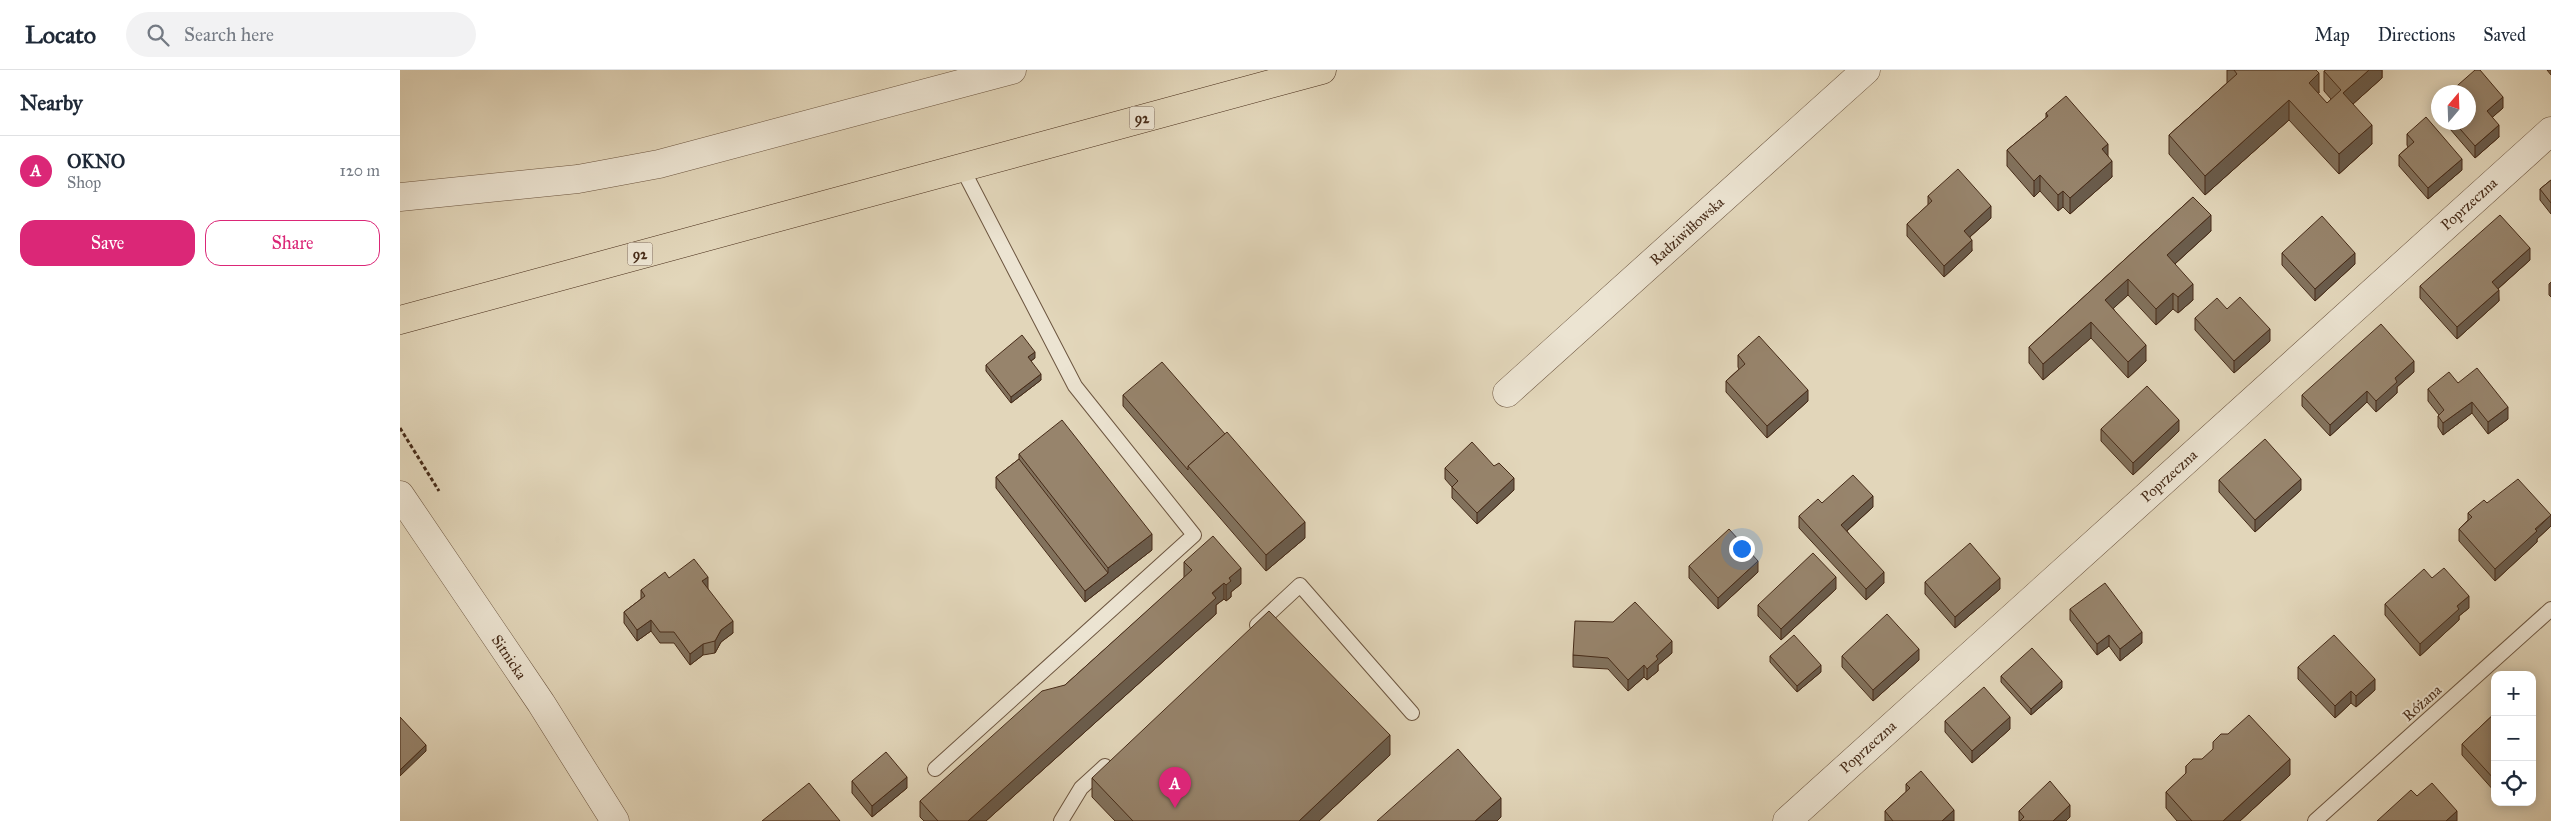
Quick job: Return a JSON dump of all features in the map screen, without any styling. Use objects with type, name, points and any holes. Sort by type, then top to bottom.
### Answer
[{"type":"main road","name":"92","points":[[400,320],[961,166],[1322,70]]},
{"type":"street","points":[[400,197],[578,179],[659,164],[1012,70]]},
{"type":"street","name":"Radziwiłłowska","points":[[1507,393],[1866,70]]},
{"type":"street","name":"Poprzeczna","points":[[1787,821],[2551,131]]},
{"type":"street","name":"Sitnicka","points":[[400,495],[541,703],[615,821]]},
{"type":"lane","points":[[935,769],[1194,535],[1075,386],[961,166]]},
{"type":"lane","points":[[1249,632],[1300,585],[1412,714]]},
{"type":"lane","name":"Różana","points":[[2315,821],[2551,609]]},
{"type":"lane","points":[[1061,821],[1081,788],[1117,754]]},
{"type":"building","points":[[2234,70],[2316,70],[2319,73],[2309,83],[2327,103],[2341,90],[2324,71],[2369,70],[2343,93],[2372,125],[2339,154],[2289,100],[2205,176],[2169,135],[2237,74]]},
{"type":"building","points":[[2475,70],[2480,70],[2503,97],[2487,111],[2499,125],[2475,146],[2461,130],[2476,130],[2476,85],[2458,85]]},
{"type":"building","points":[[2066,96],[2108,144],[2102,149],[2112,161],[2070,198],[2063,191],[2058,195],[2040,175],[2034,181],[2007,150],[2048,116],[2046,113]]},
{"type":"building","points":[[2426,117],[2431,123],[2431,130],[2437,130],[2462,159],[2428,188],[2399,155],[2414,142],[2407,134]]},
{"type":"building","points":[[1958,169],[1991,206],[1964,231],[1972,240],[1944,266],[1907,224],[1932,201],[1928,196]]},
{"type":"building","points":[[2551,180],[2551,203],[2540,189]]},
{"type":"building","points":[[2193,197],[2211,215],[2167,255],[2193,284],[2178,297],[2173,293],[2156,309],[2128,279],[2105,300],[2146,345],[2128,362],[2091,322],[2043,364],[2029,347]]},
{"type":"building","points":[[2500,215],[2530,248],[2492,282],[2499,290],[2457,327],[2420,286]]},
{"type":"building","points":[[2322,216],[2355,253],[2315,289],[2282,253]]},
{"type":"building","points":[[2240,297],[2270,329],[2234,361],[2195,318],[2217,298],[2227,309]]},
{"type":"building","points":[[2381,324],[2414,361],[2395,378],[2397,382],[2376,401],[2367,391],[2330,425],[2302,395]]},
{"type":"building","points":[[1022,335],[1035,352],[1028,357],[1041,374],[1011,397],[986,365]]},
{"type":"building","points":[[1759,336],[1808,390],[1767,426],[1726,381],[1745,364],[1738,355]]},
{"type":"building","points":[[1162,362],[1225,434],[1188,466],[1188,470],[1123,395]]},
{"type":"building","points":[[2477,368],[2508,407],[2488,422],[2472,402],[2443,423],[2438,416],[2444,410],[2428,389],[2449,372],[2458,383]]},
{"type":"building","points":[[2147,386],[2179,420],[2133,463],[2101,429]]},
{"type":"building","points":[[1062,420],[1152,534],[1108,568],[1019,454]]},
{"type":"building","points":[[1227,432],[1305,522],[1266,555],[1188,466]]},
{"type":"building","points":[[2265,439],[2301,479],[2255,520],[2219,480]]},
{"type":"building","points":[[1472,442],[1494,466],[1499,463],[1514,478],[1477,513],[1452,487],[1458,481],[1445,468]]},
{"type":"building","points":[[1019,459],[1108,573],[1085,591],[996,477]]},
{"type":"building","points":[[1853,475],[1873,496],[1841,525],[1884,572],[1866,589],[1799,516],[1818,499],[1822,503]]},
{"type":"building","points":[[2518,479],[2551,515],[2535,529],[2537,531],[2495,569],[2459,529],[2472,517],[2468,513],[2484,500],[2487,503]]},
{"type":"building","points":[[1729,529],[1758,561],[1718,598],[1689,566]]},
{"type":"building","points":[[1213,536],[1241,568],[1229,578],[1231,581],[1226,585],[1224,583],[1212,593],[1216,598],[968,821],[938,821],[920,801],[1042,691],[1065,685],[1192,570],[1184,562]]},
{"type":"building","points":[[1970,543],[2000,578],[1955,617],[1925,582]]},
{"type":"building","points":[[1813,553],[1836,577],[1781,629],[1758,605]]},
{"type":"building","points":[[694,559],[708,577],[702,581],[733,621],[721,630],[715,641],[703,644],[690,654],[674,632],[660,632],[651,620],[637,630],[624,612],[645,596],[641,590],[665,572],[669,578]]},
{"type":"building","points":[[2444,568],[2469,596],[2457,606],[2459,609],[2420,644],[2385,604],[2424,569],[2432,578]]},
{"type":"building","points":[[2105,583],[2142,632],[2120,649],[2109,635],[2097,644],[2070,609]]},
{"type":"building","points":[[1635,602],[1672,641],[1656,656],[1658,659],[1647,669],[1644,665],[1628,680],[1608,658],[1573,655],[1575,621],[1613,622]]},
{"type":"building","points":[[1269,611],[1390,735],[1299,821],[1133,821],[1092,778]]},
{"type":"building","points":[[1887,614],[1919,649],[1873,690],[1842,656]]},
{"type":"building","points":[[1794,635],[1821,665],[1797,686],[1770,656]]},
{"type":"building","points":[[2334,635],[2375,679],[2356,696],[2351,691],[2335,706],[2298,667]]},
{"type":"building","points":[[2032,648],[2062,681],[2031,709],[2001,676]]},
{"type":"building","points":[[1984,687],[2010,717],[1972,751],[1945,721]]},
{"type":"building","points":[[2249,715],[2290,759],[2223,821],[2192,821],[2166,792],[2186,773],[2186,766],[2193,759],[2202,759],[2213,749],[2213,742],[2221,734],[2228,734]]},
{"type":"building","points":[[400,717],[426,745],[400,770]]},
{"type":"building","points":[[2491,717],[2491,776],[2462,744]]},
{"type":"building","points":[[1458,749],[1501,798],[1475,821],[1377,821]]},
{"type":"building","points":[[886,752],[907,777],[872,806],[852,781]]},
{"type":"building","points":[[1921,771],[1954,810],[1942,821],[1893,821],[1885,811],[1910,788],[1906,784]]},
{"type":"building","points":[[2050,781],[2070,805],[2053,821],[2020,821],[2024,817],[2019,811]]},
{"type":"building","points":[[809,783],[840,821],[762,821]]},
{"type":"building","points":[[2432,783],[2457,811],[2446,821],[2377,821],[2411,790],[2417,796]]},
{"type":"place","name":"OKNO","points":[[1175,808]]}]
